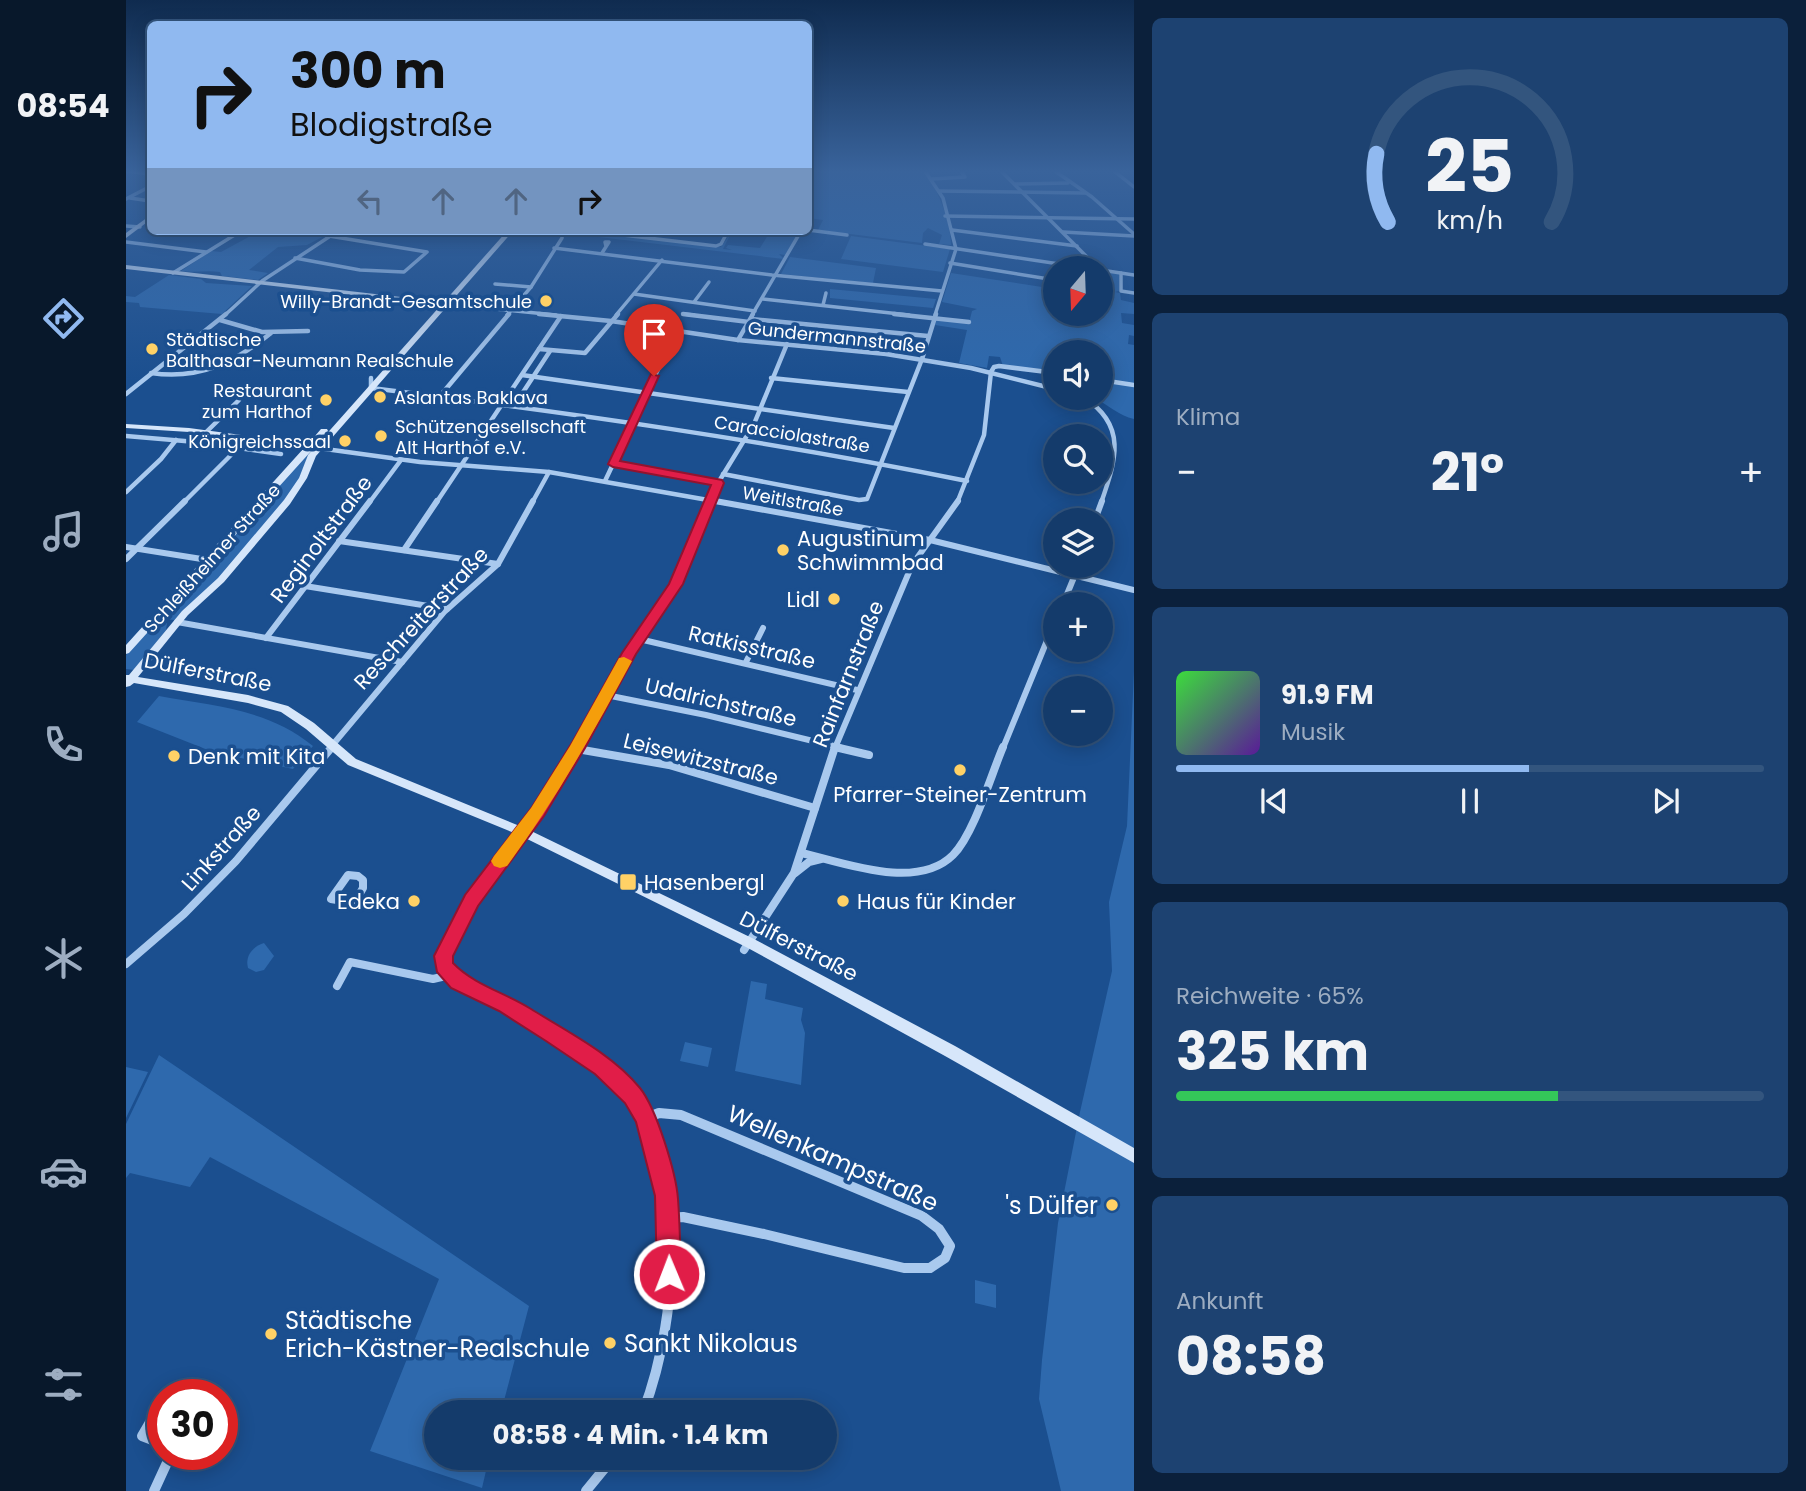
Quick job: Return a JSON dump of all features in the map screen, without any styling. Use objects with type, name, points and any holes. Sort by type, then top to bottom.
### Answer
[{"type":"main road","name":"Schleißheimer Straße","points":[[126,651],[313,447],[371,388],[495,241]]},
{"type":"main road","name":"Schleißheimer Straße","points":[[333,426],[371,378],[501,241]]},
{"type":"main road","points":[[126,267],[441,304]]},
{"type":"main road","points":[[126,426],[206,432],[313,447]]},
{"type":"main road","name":"Schleißheimer Straße","points":[[127,681],[176,624],[222,580],[281,510],[298,487],[313,447]]},
{"type":"main road","points":[[150,624],[164,621],[176,624]]},
{"type":"main road","name":"Dülferstraße","points":[[127,681],[275,706],[298,717],[352,762],[523,832],[950,1051],[1134,1156]]},
{"type":"street","points":[[173,273],[225,241]]},
{"type":"street","points":[[126,394],[220,320],[259,283],[322,241]]},
{"type":"street","points":[[294,258],[352,268],[404,272],[426,252],[357,241]]},
{"type":"street","points":[[440,396],[531,287],[560,241]]},
{"type":"street","points":[[679,241],[720,245],[723,241]]},
{"type":"street","points":[[738,340],[796,241]]},
{"type":"street","points":[[723,474],[864,500],[922,359],[956,249],[954,241]]},
{"type":"street","points":[[1035,241],[1077,246]]},
{"type":"street","points":[[1072,241],[1087,256]]},
{"type":"street","points":[[126,242],[206,252]]},
{"type":"street","points":[[925,244],[1043,262]]},
{"type":"street","points":[[602,253],[606,246]]},
{"type":"street","points":[[554,248],[776,275],[942,291]]},
{"type":"street","points":[[539,349],[583,354],[662,260]]},
{"type":"street","points":[[950,263],[1043,278]]},
{"type":"street","points":[[1113,272],[1134,275]]},
{"type":"street","points":[[1121,273],[1121,290],[1134,293]]},
{"type":"street","points":[[694,302],[709,282]]},
{"type":"street","points":[[495,284],[531,287]]},
{"type":"street","points":[[823,305],[826,293]]},
{"type":"street","points":[[634,294],[755,311]]},
{"type":"street","points":[[763,299],[969,322]]},
{"type":"street","name":"Gundermannstraße","points":[[441,304],[611,321],[738,340],[922,359],[1043,385]]},
{"type":"street","points":[[683,314],[831,325],[928,336]]},
{"type":"street","points":[[404,550],[562,316]]},
{"type":"street","points":[[220,320],[271,333],[308,331]]},
{"type":"street","points":[[605,481],[646,392],[681,331]]},
{"type":"street","points":[[151,373],[183,376],[226,365],[245,356],[271,333]]},
{"type":"street","points":[[647,1400],[662,1357],[668,1298],[668,1219],[659,1161],[646,1118],[632,1096],[602,1066],[506,1004],[472,989],[450,975],[444,966],[443,956],[472,900],[523,832],[576,749],[639,639],[676,584],[718,483],[759,410],[787,344]]},
{"type":"street","points":[[514,406],[550,351]]},
{"type":"street","points":[[991,372],[994,367],[999,366],[1043,372]]},
{"type":"street","name":"Rainfarnstraße","points":[[747,947],[794,873],[835,747],[912,565],[958,502],[967,481],[984,435],[991,372]]},
{"type":"street","points":[[522,375],[894,428]]},
{"type":"street","points":[[371,378],[371,388]]},
{"type":"street","points":[[771,378],[908,392]]},
{"type":"street","points":[[1113,382],[1134,385]]},
{"type":"street","name":"Caracciolastraße","points":[[371,388],[633,422],[880,463],[967,481]]},
{"type":"street","points":[[196,442],[239,400]]},
{"type":"street","points":[[126,436],[196,442],[281,454]]},
{"type":"street","points":[[126,492],[161,459],[176,440]]},
{"type":"street","name":"Weitlstraße","points":[[313,447],[401,460],[549,472],[605,481],[930,540],[1043,566]]},
{"type":"street","points":[[126,559],[238,448]]},
{"type":"street","points":[[1100,508],[1121,453]]},
{"type":"street","name":"Reginoltstraße","points":[[266,638],[401,460]]},
{"type":"street","points":[[613,464],[718,483]]},
{"type":"street","name":"Reschreiterstraße","points":[[332,746],[447,609],[498,564],[549,472]]},
{"type":"street","points":[[340,541],[498,564]]},
{"type":"street","points":[[126,547],[208,560]]},
{"type":"street","name":"Weitlstraße","points":[[1090,578],[1134,590]]},
{"type":"street","points":[[305,586],[447,609]]},
{"type":"street","points":[[176,624],[402,662]]},
{"type":"street","points":[[747,662],[763,628]]},
{"type":"street","name":"Ratkisstraße","points":[[639,639],[747,662],[857,690]]},
{"type":"street","points":[[802,853],[898,874],[924,871],[950,858],[967,835],[1043,650]]},
{"type":"street","name":"Udalrichstraße","points":[[606,695],[706,715],[869,755]]},
{"type":"street","name":"Linkstraße","points":[[126,964],[184,914],[236,861],[332,746]]},
{"type":"street","name":"Leisewitzstraße","points":[[576,749],[669,765],[815,808]]},
{"type":"street","points":[[794,873],[809,862],[827,858]]},
{"type":"street","points":[[337,986],[350,962],[433,979],[450,975]]},
{"type":"street","name":"Wellenkampstraße","points":[[646,1118],[659,1113],[681,1115],[847,1182],[922,1216],[939,1229],[950,1246],[945,1258],[930,1268],[904,1268],[683,1217],[668,1219]]},
{"type":"street","points":[[155,1491],[165,1470]]},
{"type":"street","points":[[586,1491],[603,1470]]},
{"type":"shaded area","points":[[242,241],[315,241],[307,245],[278,247],[249,270],[268,273],[258,280],[222,276],[220,272],[181,271],[211,251],[221,252]]},
{"type":"shaded area","points":[[629,241],[662,241],[721,247],[727,241],[723,249],[732,250],[726,248],[728,245],[760,248],[765,241],[794,241],[785,255],[779,254],[784,259]]},
{"type":"shaded area","points":[[849,241],[886,241],[950,249],[943,272],[841,259]]},
{"type":"shaded area","points":[[940,241],[951,241],[951,245],[939,244]]},
{"type":"shaded area","points":[[790,257],[876,268],[873,283],[781,274]]},
{"type":"shaded area","points":[[951,273],[1043,287],[1043,326],[1113,326],[1113,273],[1119,274],[1119,291],[1115,292],[1120,293],[1121,300],[1134,303],[1134,314],[1121,313],[1122,323],[1134,325],[1134,336],[1129,335],[1128,344],[1134,345],[1134,419],[1113,410],[1113,340],[1043,340],[1043,371],[1003,366],[1000,357],[989,356],[987,368],[959,363],[967,330],[935,325],[937,318],[969,323],[972,311],[977,309],[942,302]]},
{"type":"shaded area","points":[[169,275],[201,279],[206,283],[252,286],[222,314],[140,307],[139,303],[126,302],[126,296],[135,297]]},
{"type":"shaded area","points":[[830,289],[936,299],[933,308],[830,298]]},
{"type":"shaded area","points":[[306,453],[309,454],[295,488],[218,580],[176,620],[160,619]]},
{"type":"shaded area","points":[[167,623],[166,630],[134,670],[126,669],[126,655],[139,639],[155,626]]},
{"type":"shaded area","points":[[1134,671],[1134,1491],[1061,1491],[1039,1399],[1042,1360],[1058,1223],[1112,971],[1109,902],[1127,826]]},
{"type":"shaded area","points":[[159,696],[220,706],[259,717],[278,724],[313,746],[293,769],[213,752],[137,722]]},
{"type":"shaded area","points":[[264,943],[274,956],[264,970],[256,972],[248,968],[249,956],[256,947]]},
{"type":"shaded area","points":[[751,981],[767,984],[765,999],[803,1008],[801,1020],[805,1033],[801,1085],[735,1071]]},
{"type":"shaded area","points":[[685,1042],[712,1048],[708,1067],[680,1061]]},
{"type":"shaded area","points":[[159,1055],[529,1306],[504,1400],[424,1400],[424,1469],[370,1451],[439,1279],[210,1157],[190,1187],[130,1173],[126,1178],[126,1124]]},
{"type":"shaded area","points":[[126,1067],[148,1072],[126,1118]]},
{"type":"shaded area","points":[[975,1280],[996,1285],[996,1308],[975,1303]]},
{"type":"shaded area","points":[[428,1470],[486,1470],[482,1488]]},
{"type":"slow traffic","points":[[500,861],[537,812],[576,749],[624,661]]},
{"type":"place","name":"Willy-Brandt-Gesamtschule","points":[[546,301]]},
{"type":"place","name":"Städtische Balthasar-Neumann Realschule","points":[[152,349]]},
{"type":"place","name":"Aslantas Baklava","points":[[380,397]]},
{"type":"place","name":"Restaurant zum Harthof","points":[[326,400]]},
{"type":"place","name":"Schützengesellschaft Alt Harthof e.V.","points":[[381,436]]},
{"type":"place","name":"Königreichssaal","points":[[345,441]]},
{"type":"place","name":"Augustinum Schwimmbad","points":[[783,550]]},
{"type":"place","name":"Lidl","points":[[834,599]]},
{"type":"place","name":"Denk mit Kita","points":[[174,756]]},
{"type":"place","name":"Pfarrer-Steiner-Zentrum","points":[[960,770]]},
{"type":"place","name":"Hasenbergl","points":[[628,882]]},
{"type":"place","name":"Edeka","points":[[414,901]]},
{"type":"place","name":"Haus für Kinder","points":[[843,901]]},
{"type":"place","name":"'s Dülfer","points":[[1112,1205]]},
{"type":"place","name":"Städtische Erich-Kästner-Realschule","points":[[271,1334]]},
{"type":"place","name":"Sankt Nikolaus","points":[[610,1343]]},
{"type":"route","points":[[654,376],[613,464],[718,483],[692,552],[676,584],[622,665],[579,744],[538,811],[472,900],[443,956],[444,966],[458,982],[506,1004],[554,1034],[602,1066],[632,1096],[646,1118],[667,1196],[669,1274]]}]
